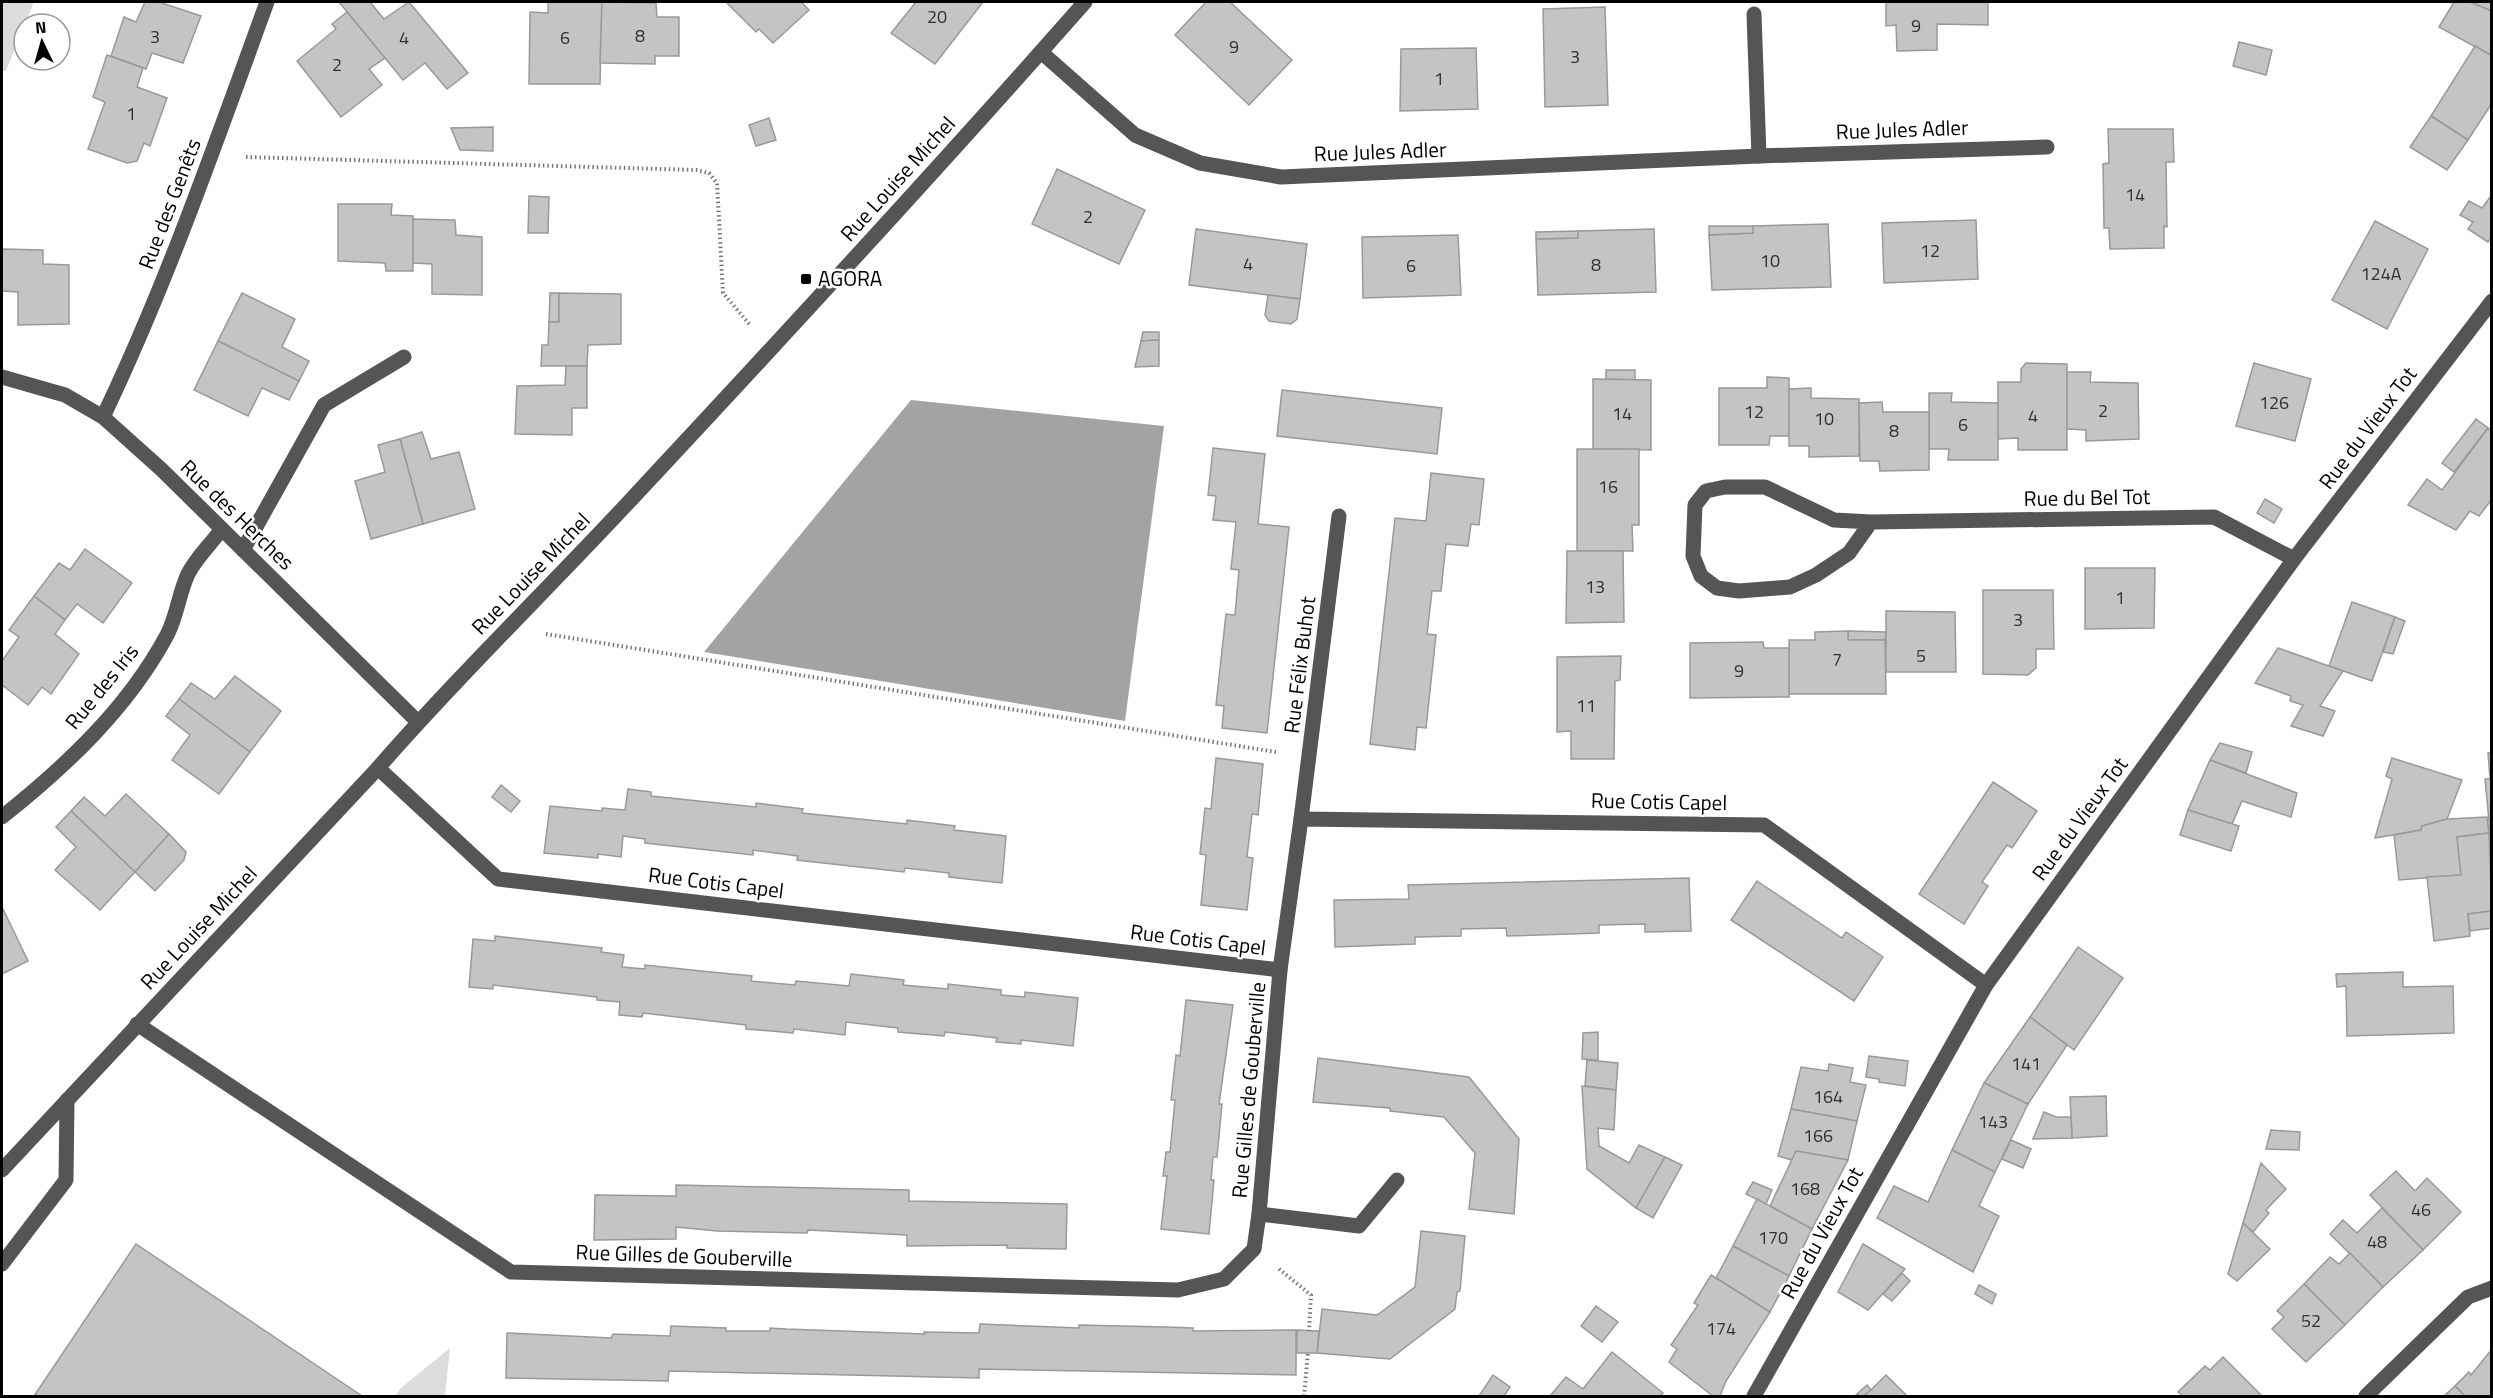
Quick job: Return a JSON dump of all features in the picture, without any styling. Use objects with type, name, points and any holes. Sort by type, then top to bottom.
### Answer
[{"type":"street","name":"Rue des Genêts","points":[[103,417],[138,343],[211,156],[267,2]]},
{"type":"street","name":"Rue Louise Michel","points":[[2,1170],[378,768],[418,722],[510,628],[771,351],[1085,2]]},
{"type":"street","points":[[1755,14],[1759,156]]},
{"type":"street","name":"Rue Jules Adler","points":[[1041,52],[1135,135],[1200,163],[1281,177],[1759,156],[2047,147]]},
{"type":"street","name":"Rue du Vieux Tot","points":[[1754,1396],[1986,985],[2294,559],[2492,301]]},
{"type":"street","points":[[243,550],[324,405],[404,357]]},
{"type":"street","name":"Rue des Herches","points":[[2,377],[65,395],[103,417],[162,470],[418,722]]},
{"type":"street","name":"Rue du Bel Tot","points":[[1870,522],[1848,553],[1816,575],[1790,587],[1739,591],[1717,588],[1701,576],[1693,556],[1695,505],[1706,491],[1725,487],[1765,487],[1834,520],[1870,522],[2214,517],[2294,559]]},
{"type":"street","name":"Rue Félix Buhot","points":[[1301,819],[1339,516]]},
{"type":"street","name":"Rue des Iris","points":[[2,817],[51,777],[99,729],[138,682],[168,633],[189,573],[221,530]]},
{"type":"street","name":"Rue Cotis Capel","points":[[378,768],[498,879],[1280,970],[1301,819],[1764,825],[1986,985]]},
{"type":"street","name":"Rue Gilles de Gouberville","points":[[137,1024],[512,1272],[1178,1290],[1224,1279],[1254,1249],[1280,970]]},
{"type":"street","points":[[2,1264],[66,1180],[67,1100]]},
{"type":"street","name":"Rue Gilles de Gouberville","points":[[1259,1214],[1359,1226],[1397,1180]]},
{"type":"street","points":[[2366,1396],[2469,1297],[2492,1288]]},
{"type":"path","points":[[211,156],[696,170],[709,173],[717,183],[723,293],[771,351]]},
{"type":"path","points":[[510,628],[1310,757]]},
{"type":"path","points":[[1254,1249],[1311,1295],[1309,1331]]},
{"type":"path","points":[[1304,1396],[1308,1353]]},
{"type":"shaded area","points":[[2,2],[34,2],[30,12],[12,12],[12,56],[6,71],[2,71]]},
{"type":"shaded area","points":[[911,400],[1164,426],[1125,721],[704,652]]},
{"type":"shaded area","points":[[450,1348],[445,1396],[395,1396],[401,1388]]},
{"type":"building","points":[[145,2],[159,2],[201,16],[183,63],[152,53],[146,69],[111,56],[124,17],[136,22]]},
{"type":"building","points":[[339,2],[370,2],[384,19],[409,2],[468,73],[447,89],[425,63],[403,80]]},
{"type":"building","points":[[548,2],[602,2],[600,84],[529,84],[530,12],[548,13]]},
{"type":"building","points":[[602,2],[656,3],[657,17],[679,17],[679,56],[655,56],[655,64],[600,63]]},
{"type":"building","points":[[726,2],[801,2],[809,10],[773,43],[759,29],[756,32]]},
{"type":"building","points":[[916,2],[983,2],[935,64],[891,33]]},
{"type":"building","points":[[1206,2],[1230,2],[1292,60],[1249,105],[1175,35]]},
{"type":"building","points":[[1886,2],[1988,2],[1988,25],[1937,24],[1937,50],[1897,51],[1896,25],[1886,26]]},
{"type":"building","points":[[2454,2],[2470,2],[2492,11],[2492,56],[2439,27]]},
{"type":"building","points":[[2470,2],[2492,2],[2492,11]]},
{"type":"building","points":[[1605,7],[1608,105],[1545,107],[1543,9]]},
{"type":"building","points":[[347,12],[385,58],[369,69],[382,85],[341,117],[297,61],[336,29],[332,24]]},
{"type":"building","points":[[2239,42],[2272,50],[2266,75],[2233,66]]},
{"type":"building","points":[[2475,46],[2492,56],[2492,103],[2468,140],[2431,116]]},
{"type":"building","points":[[1476,48],[1478,109],[1400,111],[1401,49]]},
{"type":"building","points":[[107,55],[143,68],[137,87],[167,98],[150,146],[144,143],[137,161],[127,163],[88,149],[105,102],[93,97]]},
{"type":"building","points":[[2431,116],[2468,140],[2447,170],[2410,147]]},
{"type":"building","points":[[769,118],[776,140],[756,146],[749,125]]},
{"type":"building","points":[[493,127],[493,151],[460,150],[451,128]]},
{"type":"building","points":[[2108,129],[2173,129],[2174,162],[2166,162],[2167,227],[2164,226],[2164,248],[2110,249],[2109,228],[2104,228],[2103,164],[2109,163]]},
{"type":"building","points":[[1057,169],[1145,210],[1119,264],[1032,224]]},
{"type":"building","points":[[529,196],[549,197],[548,233],[528,233]]},
{"type":"building","points":[[2491,196],[2492,237],[2488,242],[2468,229],[2473,222],[2460,215],[2469,201],[2482,208]]},
{"type":"building","points":[[338,204],[392,204],[391,215],[413,216],[413,271],[386,271],[385,263],[338,261]]},
{"type":"building","points":[[413,219],[455,220],[456,235],[482,237],[482,295],[432,294],[432,264],[413,263]]},
{"type":"building","points":[[1976,220],[1978,279],[1884,283],[1882,223]]},
{"type":"building","points":[[2375,221],[2428,249],[2387,329],[2332,300]]},
{"type":"building","points":[[1828,224],[1831,287],[1712,290],[1709,235],[1753,233],[1753,226]]},
{"type":"building","points":[[1709,226],[1753,226],[1753,233],[1709,235]]},
{"type":"building","points":[[1196,229],[1307,244],[1300,299],[1189,285]]},
{"type":"building","points":[[1654,229],[1656,292],[1538,295],[1536,239],[1578,238],[1578,231]]},
{"type":"building","points":[[1578,231],[1578,238],[1536,239],[1536,232]]},
{"type":"building","points":[[1458,235],[1461,295],[1363,298],[1362,237]]},
{"type":"building","points":[[2,249],[43,250],[43,264],[69,265],[69,324],[18,325],[18,292],[2,291]]},
{"type":"building","points":[[242,293],[295,319],[282,347],[309,361],[299,381],[218,341]]},
{"type":"building","points":[[550,293],[559,293],[559,322],[549,322]]},
{"type":"building","points":[[559,293],[621,294],[621,344],[588,345],[587,366],[541,366],[542,345],[548,345],[549,322],[559,322]]},
{"type":"building","points":[[1268,295],[1300,299],[1297,319],[1291,324],[1269,321],[1265,315]]},
{"type":"building","points":[[1143,332],[1159,332],[1159,340],[1141,341]]},
{"type":"building","points":[[1159,340],[1159,366],[1135,367],[1141,341]]},
{"type":"building","points":[[218,341],[299,381],[289,400],[262,388],[248,416],[194,390]]},
{"type":"building","points":[[2026,363],[2067,364],[2067,450],[2018,450],[2018,438],[1998,439],[1998,382],[2021,382],[2021,369]]},
{"type":"building","points":[[2254,363],[2311,379],[2295,441],[2236,426]]},
{"type":"building","points":[[566,366],[587,366],[587,408],[572,408],[572,435],[515,434],[517,386],[565,385]]},
{"type":"building","points":[[1606,370],[1635,370],[1635,380],[1606,379]]},
{"type":"building","points":[[2067,372],[2091,372],[2090,382],[2138,383],[2139,439],[2086,441],[2086,430],[2067,429]]},
{"type":"building","points":[[1767,377],[1789,378],[1789,436],[1770,436],[1769,445],[1719,445],[1719,388],[1767,388]]},
{"type":"building","points":[[1593,379],[1651,380],[1651,450],[1593,449]]},
{"type":"building","points":[[1811,388],[1811,398],[1859,399],[1859,456],[1809,457],[1809,446],[1789,446],[1789,389]]},
{"type":"building","points":[[1282,390],[1442,408],[1437,454],[1277,436]]},
{"type":"building","points":[[1929,393],[1952,393],[1951,402],[1998,403],[1998,460],[1948,460],[1949,449],[1929,449]]},
{"type":"building","points":[[1882,402],[1883,412],[1929,412],[1929,470],[1880,471],[1879,461],[1860,461],[1859,403]]},
{"type":"building","points":[[2476,419],[2488,428],[2454,472],[2442,463]]},
{"type":"building","points":[[2488,428],[2492,431],[2492,499],[2479,516],[2470,511],[2456,530],[2408,505],[2427,479],[2442,490]]},
{"type":"building","points":[[422,432],[431,459],[459,452],[475,509],[423,524],[400,439]]},
{"type":"building","points":[[400,439],[423,524],[371,539],[355,481],[385,472],[378,445]]},
{"type":"building","points":[[1213,448],[1265,454],[1258,524],[1289,527],[1267,733],[1222,728],[1224,706],[1216,705],[1226,614],[1235,615],[1239,570],[1231,569],[1236,522],[1213,520],[1216,496],[1208,495]]},
{"type":"building","points":[[1577,449],[1639,449],[1639,525],[1632,525],[1633,551],[1577,551]]},
{"type":"building","points":[[1431,473],[1484,479],[1479,525],[1471,524],[1468,546],[1446,544],[1441,591],[1432,591],[1427,634],[1436,635],[1426,728],[1417,727],[1415,750],[1370,744],[1395,518],[1426,521]]},
{"type":"building","points":[[2265,499],[2282,509],[2274,523],[2257,513]]},
{"type":"building","points":[[85,549],[132,583],[103,623],[77,604],[65,620],[34,596],[59,563],[70,570]]},
{"type":"building","points":[[1567,551],[1623,551],[1624,622],[1566,623]]},
{"type":"building","points":[[2085,568],[2155,568],[2154,628],[2085,629]]},
{"type":"building","points":[[1983,590],[2053,590],[2054,649],[2036,649],[2036,668],[2028,675],[1983,674]]},
{"type":"building","points":[[34,596],[65,620],[55,634],[79,654],[51,694],[42,687],[28,705],[2,685],[2,661],[19,637],[9,630]]},
{"type":"building","points":[[2352,602],[2395,617],[2372,681],[2329,666]]},
{"type":"building","points":[[1886,611],[1955,612],[1956,672],[1886,672]]},
{"type":"building","points":[[2395,617],[2405,621],[2393,654],[2383,652]]},
{"type":"building","points":[[1848,631],[1886,632],[1885,640],[1848,640]]},
{"type":"building","points":[[1848,631],[1848,640],[1885,640],[1886,694],[1789,694],[1789,640],[1815,640],[1815,632]]},
{"type":"building","points":[[1763,642],[1764,648],[1789,648],[1789,697],[1690,698],[1690,643]]},
{"type":"building","points":[[2278,648],[2343,671],[2320,706],[2335,711],[2323,736],[2291,726],[2303,705],[2290,701],[2291,696],[2255,683]]},
{"type":"building","points":[[1621,656],[1620,680],[1615,681],[1614,759],[1571,759],[1571,731],[1557,732],[1557,657]]},
{"type":"building","points":[[235,676],[281,711],[250,752],[179,699],[191,683],[215,699]]},
{"type":"building","points":[[179,699],[250,752],[219,794],[172,760],[190,735],[166,716]]},
{"type":"building","points":[[2220,743],[2252,752],[2246,773],[2210,760]]},
{"type":"building","points":[[2492,752],[2492,852],[2485,779],[2490,779],[2488,753]]},
{"type":"building","points":[[1216,758],[1263,764],[1258,815],[1252,814],[1247,857],[1253,858],[1247,910],[1201,905],[1206,855],[1200,854],[1205,808],[1211,809]]},
{"type":"building","points":[[2392,758],[2462,780],[2447,819],[2422,826],[2421,830],[2375,838],[2392,779],[2386,776]]},
{"type":"building","points":[[2210,760],[2297,793],[2291,817],[2242,801],[2232,824],[2188,810]]},
{"type":"building","points":[[1993,782],[2037,811],[2012,848],[2007,845],[1982,882],[1988,886],[1964,924],[1919,894]]},
{"type":"building","points":[[501,785],[520,801],[511,812],[492,797]]},
{"type":"building","points":[[628,789],[651,792],[651,796],[756,807],[756,803],[803,809],[802,813],[907,824],[907,820],[955,826],[954,830],[1006,836],[1002,883],[949,877],[949,873],[905,868],[904,872],[797,860],[798,856],[753,850],[753,855],[645,843],[645,839],[623,836],[621,857],[598,854],[598,858],[544,853],[550,806],[602,811],[602,808],[625,810]]},
{"type":"building","points":[[126,794],[169,834],[135,872],[71,811],[84,797],[105,816]]},
{"type":"building","points":[[2188,810],[2239,826],[2231,851],[2180,835]]},
{"type":"building","points":[[71,811],[135,872],[100,910],[55,870],[76,847],[56,827]]},
{"type":"building","points":[[2487,817],[2489,833],[2457,837],[2461,875],[2399,880],[2394,835],[2421,830],[2422,826],[2447,819]]},
{"type":"building","points":[[2489,833],[2492,911],[2468,914],[2470,936],[2434,941],[2427,877],[2461,875],[2457,837]]},
{"type":"building","points":[[169,834],[186,852],[184,860],[155,891],[135,872]]},
{"type":"building","points":[[1689,878],[1691,931],[1645,932],[1645,924],[1599,925],[1599,933],[1507,936],[1506,928],[1461,929],[1461,936],[1415,937],[1415,944],[1335,947],[1334,900],[1409,899],[1408,885]]},
{"type":"building","points":[[1757,881],[1842,938],[1846,932],[1883,957],[1854,1001],[1731,920]]},
{"type":"building","points":[[2,907],[28,961],[2,974]]},
{"type":"building","points":[[2492,911],[2492,928],[2470,931],[2468,914]]},
{"type":"building","points":[[495,936],[602,948],[601,952],[624,955],[622,967],[645,969],[645,965],[752,976],[751,981],[795,985],[796,981],[849,986],[851,974],[904,980],[903,985],[948,989],[948,984],[1001,990],[1001,995],[1025,997],[1025,992],[1078,998],[1073,1046],[1021,1040],[1021,1044],[996,1042],[997,1038],[945,1032],[944,1036],[898,1032],[898,1028],[846,1022],[845,1035],[794,1029],[793,1033],[746,1029],[746,1025],[643,1013],[642,1017],[619,1015],[620,1002],[597,1000],[597,997],[493,985],[493,989],[469,987],[473,939],[495,941]]},
{"type":"building","points":[[2078,947],[2123,978],[2074,1050],[2030,1017]]},
{"type":"building","points":[[2403,972],[2403,987],[2453,986],[2454,1033],[2347,1036],[2346,986],[2337,987],[2336,974]]},
{"type":"building","points":[[1186,1000],[1233,1005],[1219,1104],[1222,1104],[1217,1157],[1213,1157],[1211,1180],[1214,1180],[1209,1234],[1161,1229],[1167,1176],[1163,1176],[1166,1152],[1170,1152],[1175,1100],[1171,1100],[1176,1055],[1180,1056]]},
{"type":"building","points":[[2030,1017],[2067,1045],[2028,1104],[1984,1083]]},
{"type":"building","points":[[1598,1032],[1598,1060],[1582,1059],[1583,1033]]},
{"type":"building","points":[[1869,1056],[1908,1061],[1905,1086],[1879,1082],[1879,1079],[1866,1077]]},
{"type":"building","points":[[1318,1058],[1469,1077],[1519,1139],[1514,1214],[1469,1209],[1475,1153],[1444,1117],[1390,1111],[1390,1108],[1313,1102]]},
{"type":"building","points":[[1587,1060],[1618,1063],[1616,1090],[1585,1086]]},
{"type":"building","points":[[1829,1064],[1853,1068],[1850,1082],[1866,1085],[1857,1121],[1791,1109],[1801,1067],[1828,1071]]},
{"type":"building","points":[[1984,1083],[2028,1104],[1995,1172],[1952,1150]]},
{"type":"building","points":[[1582,1086],[1616,1090],[1614,1130],[1598,1128],[1599,1146],[1629,1163],[1639,1145],[1665,1157],[1636,1208],[1587,1169]]},
{"type":"building","points":[[2106,1096],[2107,1136],[2072,1138],[2070,1097]]},
{"type":"building","points":[[1791,1109],[1857,1121],[1848,1160],[1796,1151],[1792,1160],[1778,1156]]},
{"type":"building","points":[[2044,1112],[2056,1117],[2071,1117],[2072,1138],[2033,1139]]},
{"type":"building","points":[[2271,1130],[2300,1132],[2299,1150],[2266,1149]]},
{"type":"building","points":[[2011,1140],[2031,1149],[2023,1168],[2002,1159]]},
{"type":"building","points":[[1952,1150],[1995,1172],[1979,1206],[1999,1216],[1973,1272],[1877,1218],[1894,1186],[1928,1202]]},
{"type":"building","points":[[1796,1151],[1848,1160],[1812,1229],[1770,1206]]},
{"type":"building","points":[[1665,1157],[1682,1165],[1653,1218],[1636,1208]]},
{"type":"building","points":[[2261,1163],[2286,1189],[2266,1210],[2269,1213],[2253,1232],[2243,1223]]},
{"type":"building","points":[[2396,1171],[2415,1191],[2427,1178],[2461,1212],[2423,1250],[2370,1195]]},
{"type":"building","points":[[1753,1182],[1772,1190],[1766,1204],[1746,1194]]},
{"type":"building","points":[[676,1185],[909,1190],[909,1201],[1067,1204],[1066,1249],[1007,1248],[1007,1245],[907,1246],[907,1235],[808,1230],[807,1233],[717,1231],[676,1227],[676,1239],[594,1240],[595,1195],[676,1196]]},
{"type":"building","points":[[1757,1199],[1812,1229],[1789,1276],[1733,1246]]},
{"type":"building","points":[[2382,1208],[2423,1250],[2383,1287],[2330,1234],[2343,1220],[2357,1233]]},
{"type":"building","points":[[2243,1223],[2270,1249],[2237,1281],[2228,1274]]},
{"type":"building","points":[[1421,1231],[1465,1236],[1460,1291],[1457,1292],[1455,1309],[1390,1359],[1317,1353],[1322,1309],[1377,1315],[1415,1287]]},
{"type":"building","points":[[136,1244],[362,1396],[34,1396]]},
{"type":"building","points":[[1863,1244],[1905,1269],[1868,1310],[1838,1292]]},
{"type":"building","points":[[1733,1246],[1789,1276],[1770,1312],[1716,1278]]},
{"type":"building","points":[[2350,1253],[2383,1287],[2345,1325],[2304,1284],[2330,1257],[2339,1264]]},
{"type":"building","points":[[1902,1273],[1910,1281],[1892,1301],[1883,1294]]},
{"type":"building","points":[[1711,1275],[1770,1312],[1726,1381],[1720,1396],[1713,1396],[1669,1362],[1677,1349],[1671,1345],[1698,1305],[1694,1303]]},
{"type":"building","points":[[2304,1284],[2345,1325],[2306,1362],[2272,1329],[2284,1317],[2277,1311]]},
{"type":"building","points":[[1979,1285],[1996,1294],[1992,1304],[1975,1294]]},
{"type":"building","points":[[1596,1306],[1618,1322],[1602,1342],[1581,1326]]},
{"type":"building","points":[[980,1324],[1079,1328],[1079,1325],[1167,1327],[1193,1328],[1193,1331],[1296,1330],[1296,1375],[979,1369],[979,1378],[669,1371],[668,1381],[506,1378],[507,1333],[611,1338],[613,1334],[670,1336],[671,1326],[726,1328],[726,1331],[770,1331],[770,1328],[925,1334],[924,1332],[979,1333]]},
{"type":"building","points":[[1297,1330],[1319,1331],[1317,1353],[1297,1353]]},
{"type":"building","points":[[2492,1349],[2492,1396],[2465,1396],[2455,1386],[2469,1372],[2471,1375]]},
{"type":"building","points":[[1612,1352],[1663,1393],[1660,1396],[1550,1396],[1566,1377],[1583,1389]]},
{"type":"building","points":[[2223,1357],[2262,1396],[2183,1396],[2178,1392],[2205,1366],[2210,1370]]},
{"type":"building","points":[[1493,1375],[1510,1387],[1504,1396],[1479,1396]]},
{"type":"building","points":[[1886,1375],[1907,1396],[1863,1396],[1871,1390]]},
{"type":"building","points":[[1867,1385],[1871,1390],[1863,1396],[1856,1395]]},
{"type":"building","points":[[2455,1386],[2465,1396],[2444,1396]]},
{"type":"place","name":"AGORA","points":[[806,279]]}]
